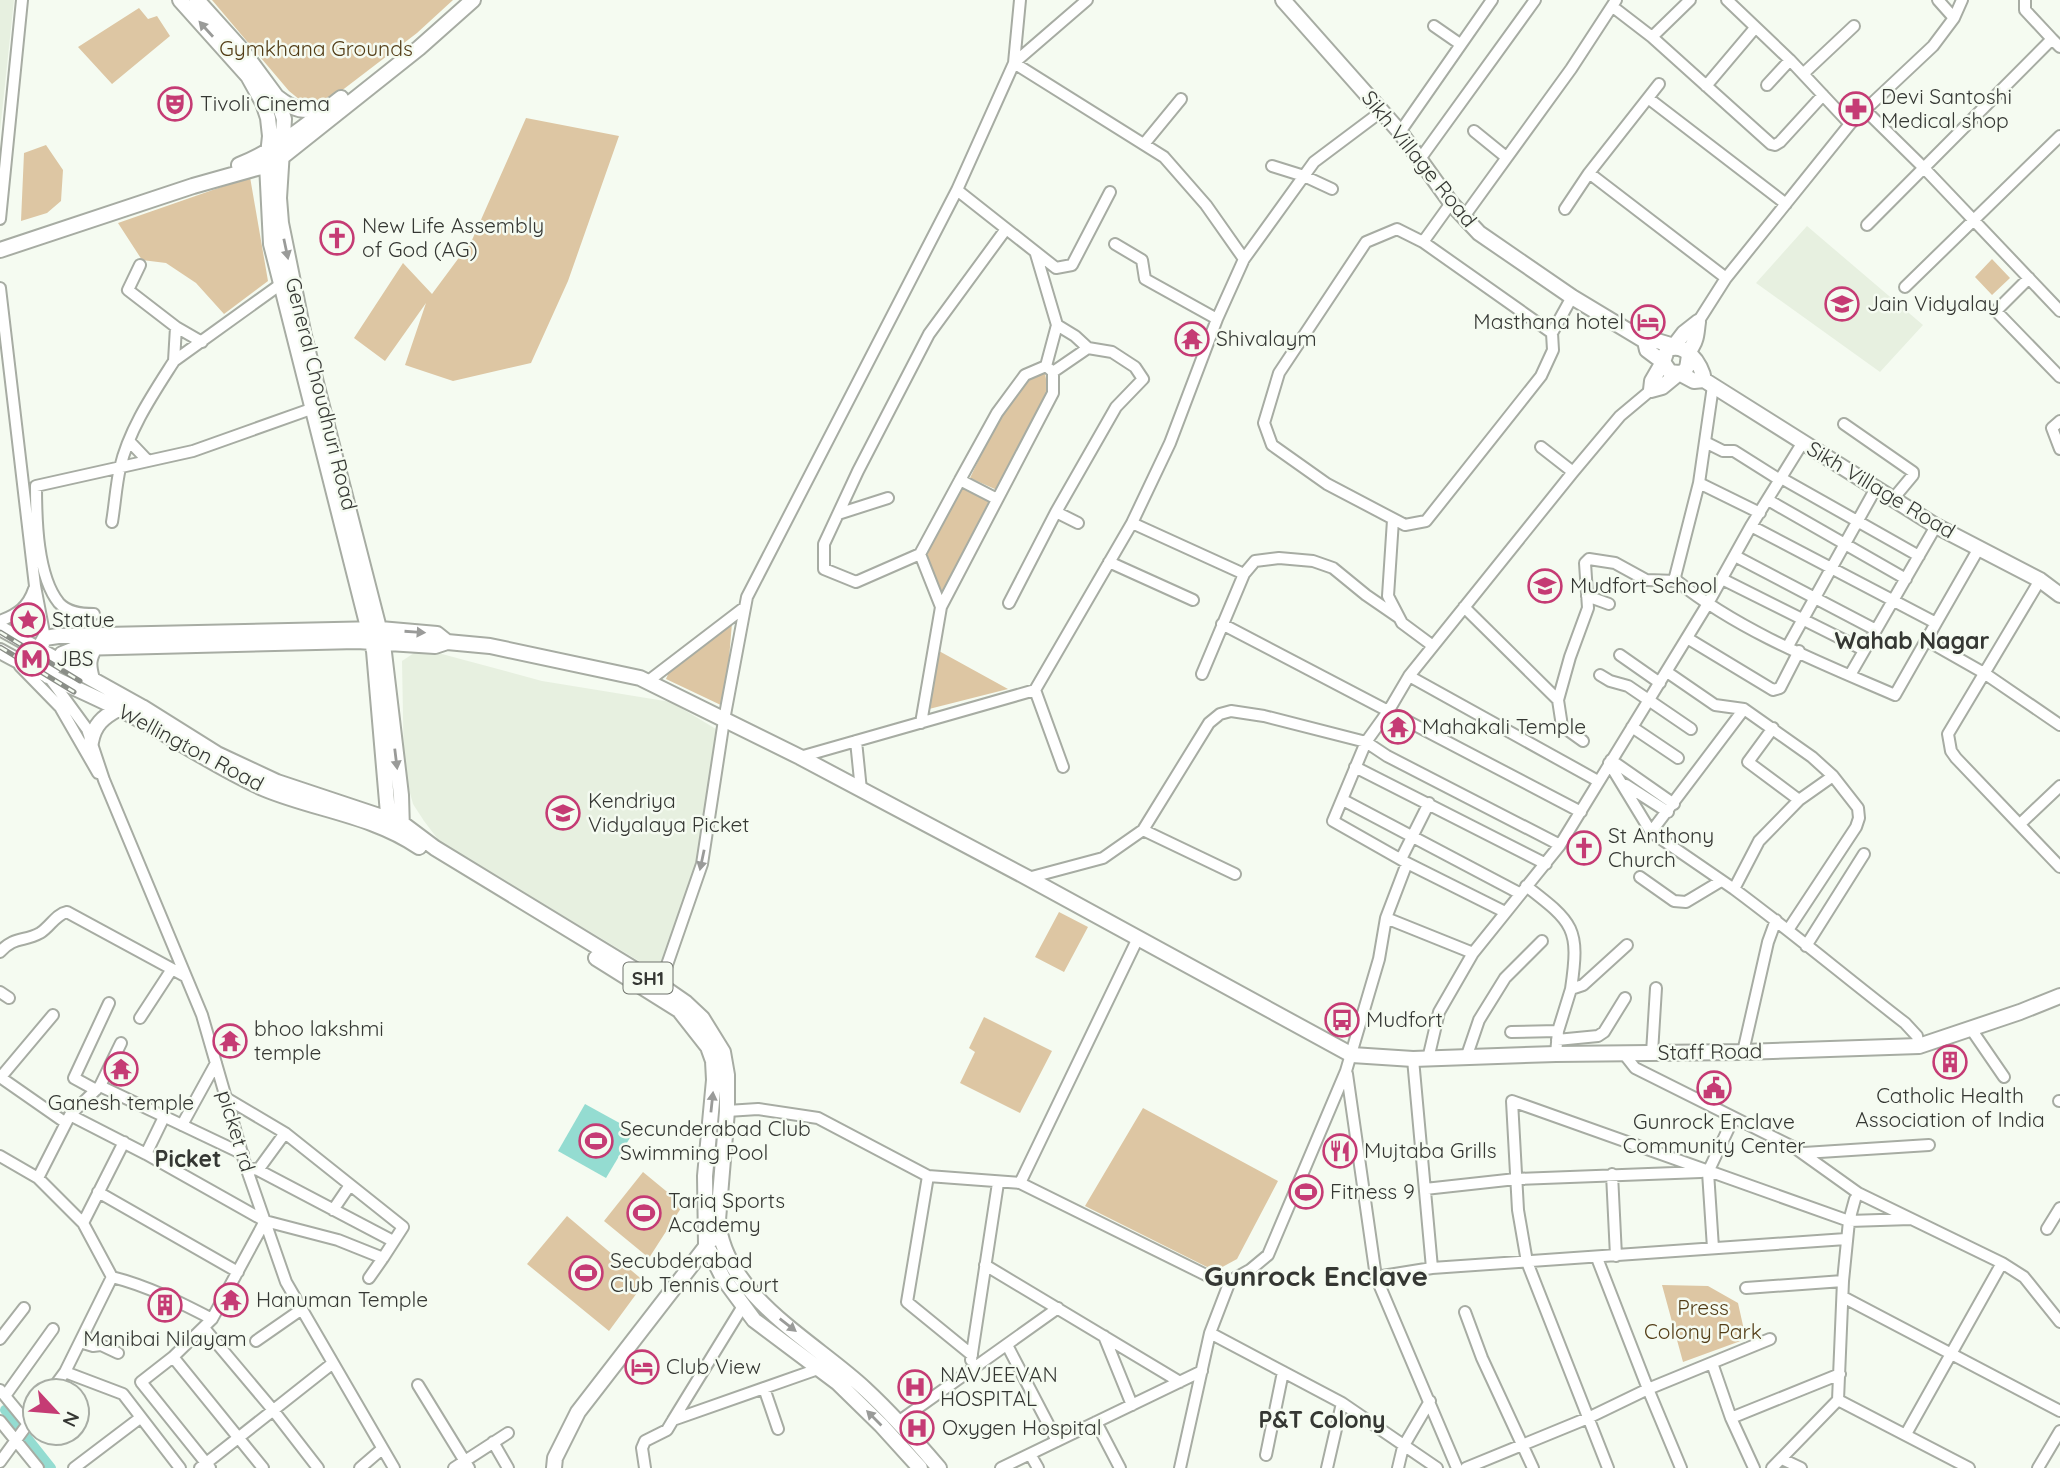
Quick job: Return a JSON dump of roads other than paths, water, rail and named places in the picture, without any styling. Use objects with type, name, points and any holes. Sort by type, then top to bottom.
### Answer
[{"type":"main road","name":"General Choudhuri Road","points":[[180,0],[248,76],[268,118],[281,223],[304,336],[375,636]]},
{"type":"main road","points":[[197,0],[242,50],[276,96],[289,107],[303,111],[327,108]]},
{"type":"main road","points":[[283,140],[308,129],[327,108],[421,37],[462,0]]},
{"type":"main road","points":[[0,250],[248,170],[273,157],[419,48],[473,0]]},
{"type":"main road","name":"Sikh Village Road","points":[[1283,0],[1400,132],[1463,218],[1479,233],[1572,297],[1645,341]]},
{"type":"main road","points":[[276,96],[284,119],[283,140],[273,157],[268,181],[271,244],[311,409],[375,636],[396,827]]},
{"type":"main road","points":[[0,240],[173,183],[253,159],[273,157]]},
{"type":"main road","points":[[248,170],[268,181]]},
{"type":"main road","points":[[1698,322],[1695,340],[1688,354],[1688,365],[1662,387],[1650,390],[1667,350],[1698,322]]},
{"type":"main road","points":[[1654,340],[1682,348],[1703,371],[1708,383],[1694,381],[1667,370],[1662,362],[1647,350],[1645,341],[1654,340]]},
{"type":"main road","name":"Sikh Village Road","points":[[1708,383],[1937,526],[2040,580],[2060,595]]},
{"type":"main road","name":"SH1","points":[[0,628],[42,644],[57,659],[227,758],[277,782],[367,810],[435,848],[660,985],[693,1009],[715,1036],[723,1052],[727,1075],[719,1234],[729,1260],[762,1304],[865,1389],[939,1468]]},
{"type":"main road","points":[[28,666],[42,644],[69,635],[375,636],[435,646],[447,642],[490,646],[640,678],[800,757],[1352,1055]]},
{"type":"main road","points":[[48,676],[57,659],[68,651],[96,646],[375,636]]},
{"type":"main road","points":[[375,636],[385,788],[396,827]]},
{"type":"main road","points":[[92,679],[88,667],[90,655],[96,646]]},
{"type":"main road","name":"Wellington Road","points":[[5,653],[118,709],[209,761],[267,790],[396,827]]},
{"type":"main road","points":[[91,742],[93,732],[102,718],[118,709]]},
{"type":"main road","points":[[367,810],[378,802],[385,788]]},
{"type":"main road","name":"SH1","points":[[396,827],[679,1010],[695,1028],[711,1054],[714,1080],[705,1176],[706,1244],[723,1278],[754,1320],[855,1399],[920,1468]]},
{"type":"main road","name":"Staff Road","points":[[1352,1055],[1413,1059],[1466,1058],[1557,1041],[1624,1054],[1919,1046],[2060,996]]},
{"type":"main road","points":[[554,1468],[555,1458],[578,1412],[706,1244],[719,1234]]},
{"type":"street","points":[[0,219],[22,0]]},
{"type":"street","points":[[660,985],[702,864],[724,720],[747,597],[957,190],[1014,63],[1020,0]]},
{"type":"street","points":[[1014,63],[1087,0]]},
{"type":"street","points":[[1400,132],[1492,0]]},
{"type":"street","points":[[1420,159],[1535,0]]},
{"type":"street","points":[[1652,37],[1690,0]]},
{"type":"street","points":[[1938,0],[1954,18]]},
{"type":"street","points":[[1698,322],[1726,278],[1850,124],[1933,46],[1954,18],[1962,0]]},
{"type":"street","points":[[1867,225],[2056,43],[2025,10],[2024,0]]},
{"type":"street","points":[[1463,218],[1571,69],[1615,3],[1766,142],[1775,145],[1823,95]]},
{"type":"street","points":[[1735,3],[1755,28],[1804,74],[1850,124]]},
{"type":"street","points":[[1434,26],[1460,44]]},
{"type":"street","points":[[1804,74],[1854,26]]},
{"type":"street","points":[[1706,86],[1755,28]]},
{"type":"street","points":[[1768,85],[1790,60]]},
{"type":"street","points":[[1014,63],[1164,157],[1206,205],[1244,259]]},
{"type":"street","points":[[1565,209],[1589,173],[1659,84]]},
{"type":"street","points":[[1648,98],[1786,204]]},
{"type":"street","points":[[1144,144],[1181,99]]},
{"type":"street","points":[[1865,110],[2060,311]]},
{"type":"street","points":[[800,757],[1035,690],[1132,523],[1170,443],[1217,319],[1244,259],[1314,162],[1382,111]]},
{"type":"street","points":[[1474,131],[1506,157]]},
{"type":"street","points":[[1905,286],[2060,136]]},
{"type":"street","points":[[1272,166],[1304,176],[1332,189]]},
{"type":"street","points":[[1589,173],[1726,278]]},
{"type":"street","points":[[957,190],[1056,268],[1072,265],[1110,192]]},
{"type":"street","points":[[1423,242],[1451,204]]},
{"type":"street","points":[[1006,229],[929,334],[858,471],[824,544],[824,569],[856,582],[920,554],[998,413],[1025,375],[1049,369],[1088,348]]},
{"type":"street","points":[[1552,333],[1423,242],[1396,229],[1366,242],[1279,373],[1264,423],[1272,445],[1327,484],[1405,525],[1426,521],[1541,376],[1552,350],[1552,333],[1572,297]]},
{"type":"street","points":[[1115,244],[1142,260],[1145,279],[1217,319]]},
{"type":"street","points":[[921,723],[941,607],[1052,393],[1049,369],[1057,325],[1036,254]]},
{"type":"street","points":[[139,265],[128,290],[176,327],[202,342]]},
{"type":"street","points":[[2029,278],[1996,311],[2060,377]]},
{"type":"street","points":[[112,522],[121,466],[130,442],[145,406],[174,361],[281,284]]},
{"type":"street","points":[[0,288],[42,644]]},
{"type":"street","points":[[1009,603],[1056,512],[1116,407],[1143,379],[1135,366],[1112,352],[1088,348],[1057,325]]},
{"type":"street","points":[[174,361],[176,327]]},
{"type":"street","points":[[1708,383],[1699,483],[1675,577],[1677,582],[1707,606],[1895,695],[1979,548]]},
{"type":"street","points":[[1505,912],[1404,861],[1333,821],[1366,741],[1390,710],[1409,676],[1620,416],[1650,390]]},
{"type":"street","points":[[94,614],[77,614],[60,604],[52,589],[42,561],[36,486],[193,451],[311,409]]},
{"type":"street","points":[[2060,421],[2052,428],[2060,449]]},
{"type":"street","points":[[1844,424],[1913,472],[1893,499]]},
{"type":"street","points":[[130,442],[148,461]]},
{"type":"street","points":[[1704,442],[1723,451],[1734,451],[1919,556]]},
{"type":"street","points":[[1428,1059],[1439,1012],[1473,953],[1560,845],[1707,606],[1751,526],[1803,442]]},
{"type":"street","points":[[1541,447],[1573,472]]},
{"type":"street","points":[[960,480],[997,499]]},
{"type":"street","points":[[1699,483],[1760,513]]},
{"type":"street","points":[[1788,646],[1876,488]]},
{"type":"street","points":[[838,514],[888,498]]},
{"type":"street","points":[[1768,500],[1906,579]]},
{"type":"street","points":[[1056,512],[1078,523]]},
{"type":"street","points":[[1393,520],[1388,597],[1402,623],[1433,646]]},
{"type":"street","points":[[1132,523],[1244,574]]},
{"type":"street","points":[[1751,526],[1936,623]]},
{"type":"street","points":[[1850,675],[1937,526]]},
{"type":"street","points":[[920,554],[941,607]]},
{"type":"street","points":[[1735,556],[1876,630]]},
{"type":"street","points":[[1202,674],[1244,574],[1255,561],[1279,558],[1313,561],[1333,568],[1398,617]]},
{"type":"street","points":[[1583,741],[1562,726],[1558,700],[1588,608],[1585,563],[1589,559],[1615,563],[1646,580],[1677,582]]},
{"type":"street","points":[[1109,562],[1194,600]]},
{"type":"street","points":[[1722,579],[1864,650]]},
{"type":"street","points":[[2040,580],[1948,734],[1949,744],[1956,758],[2060,867]]},
{"type":"street","points":[[0,621],[15,615],[29,603],[35,586]]},
{"type":"street","points":[[1587,596],[1609,604]]},
{"type":"street","points":[[647,682],[745,607]]},
{"type":"street","points":[[1465,607],[1558,700]]},
{"type":"street","points":[[1222,625],[1390,710],[1581,812]]},
{"type":"street","points":[[1687,638],[1773,690],[1780,688],[1799,651]]},
{"type":"street","points":[[1926,640],[1984,673],[2060,725]]},
{"type":"street","name":"picket rd","points":[[5,653],[60,707],[104,780]]},
{"type":"street","points":[[1620,655],[1660,683]]},
{"type":"street","points":[[1667,672],[1715,705],[1744,709],[1773,729],[1833,776],[1855,802],[1859,818],[1856,827],[1788,930]]},
{"type":"street","points":[[1600,675],[1628,686],[1692,729]]},
{"type":"street","name":"picket rd","points":[[48,676],[87,729],[104,780],[202,1015],[243,1154],[252,1169],[265,1221],[286,1282],[394,1468]]},
{"type":"street","points":[[1409,676],[1598,780]]},
{"type":"street","points":[[1035,690],[1063,767]]},
{"type":"street","points":[[1651,832],[1744,709]]},
{"type":"street","points":[[1028,878],[1103,858],[1143,830],[1209,723],[1220,714],[1231,711],[1264,716],[1366,741],[1387,756],[1560,845]]},
{"type":"street","points":[[1632,727],[1678,758]]},
{"type":"street","points":[[1773,729],[1748,762],[1799,800]]},
{"type":"street","points":[[856,741],[861,790]]},
{"type":"street","points":[[1610,762],[1671,808]]},
{"type":"street","points":[[1610,762],[1651,832],[1776,920],[1905,1023],[1917,1036],[1919,1046]]},
{"type":"street","points":[[1355,767],[1546,864]]},
{"type":"street","points":[[1734,889],[1759,841],[1799,800],[1833,776]]},
{"type":"street","points":[[1622,782],[1671,808]]},
{"type":"street","points":[[2020,824],[2060,786]]},
{"type":"street","points":[[1343,800],[1552,906],[1567,923],[1575,939],[1576,958],[1557,1041]]},
{"type":"street","points":[[1180,1468],[1210,1334],[1230,1281],[1250,1270],[1268,1255],[1346,1072],[1379,959],[1386,918],[1404,861],[1429,803]]},
{"type":"street","points":[[1143,830],[1234,874]]},
{"type":"street","points":[[1806,946],[1864,854]]},
{"type":"street","points":[[1640,877],[1674,901],[1680,902],[1721,880]]},
{"type":"street","points":[[0,952],[9,942],[39,933],[62,913],[67,912],[186,976]]},
{"type":"street","points":[[1386,918],[1473,953]]},
{"type":"street","points":[[1743,1052],[1768,942],[1776,920]]},
{"type":"street","points":[[1020,1183],[1138,938]]},
{"type":"street","points":[[1466,1058],[1479,1020],[1505,978],[1542,941]]},
{"type":"street","points":[[1571,989],[1583,985],[1627,945]]},
{"type":"street","points":[[140,1018],[172,969]]},
{"type":"street","points":[[1652,1053],[1656,988]]},
{"type":"street","points":[[1511,1032],[1557,1041],[1598,1035],[1604,1032],[1625,998]]},
{"type":"street","points":[[109,1003],[74,1078],[243,1154]]},
{"type":"street","points":[[53,1015],[0,1077],[68,1119],[124,1142],[265,1221],[338,1240],[383,1258]]},
{"type":"street","points":[[1971,1029],[2004,1077]]},
{"type":"street","points":[[38,1178],[68,1119],[98,1088],[121,1043]]},
{"type":"street","points":[[1624,1054],[1635,1068],[1804,1153],[1858,1193],[2002,1263],[2024,1277],[2060,1322]]},
{"type":"street","points":[[1413,1059],[1432,1268]]},
{"type":"street","points":[[182,1125],[216,1063]]},
{"type":"street","points":[[1346,1072],[1376,1277],[1457,1468]]},
{"type":"street","points":[[226,1098],[285,1133],[403,1227],[369,1278]]},
{"type":"street","points":[[1608,1468],[1527,1262],[1518,1210],[1512,1101],[1849,1220],[1914,1219]]},
{"type":"street","points":[[727,1111],[758,1109],[818,1118],[928,1177],[1020,1183],[1181,1265],[1230,1281]]},
{"type":"street","points":[[146,1154],[164,1117]]},
{"type":"street","points":[[1713,1248],[1708,1172],[1733,1119]]},
{"type":"street","points":[[285,1133],[252,1169],[393,1241]]},
{"type":"street","points":[[83,1223],[124,1142]]},
{"type":"street","points":[[1804,1153],[1929,1145]]},
{"type":"street","points":[[0,1156],[38,1178],[83,1223],[112,1277],[164,1294],[212,1319]]},
{"type":"street","points":[[1425,1189],[1516,1179],[1708,1172]]},
{"type":"street","points":[[1612,1174],[1616,1256]]},
{"type":"street","points":[[928,1177],[907,1302],[972,1355]]},
{"type":"street","points":[[969,1371],[998,1183]]},
{"type":"street","points":[[332,1210],[350,1185]]},
{"type":"street","points":[[98,1192],[237,1272]]},
{"type":"street","points":[[1772,1468],[1838,1400],[1846,1239],[1855,1199]]},
{"type":"street","points":[[2047,1229],[2060,1208]]},
{"type":"street","points":[[265,1221],[212,1319],[173,1357],[141,1382],[206,1466],[333,1363]]},
{"type":"street","points":[[1376,1277],[1432,1268],[1846,1239]]},
{"type":"street","points":[[1597,1258],[1647,1389],[1681,1468]]},
{"type":"street","points":[[1906,1434],[2002,1263]]},
{"type":"street","points":[[985,1265],[1180,1382]]},
{"type":"street","points":[[61,1377],[112,1277]]},
{"type":"street","points":[[1746,1288],[1843,1281]]},
{"type":"street","points":[[1843,1297],[2060,1411]]},
{"type":"street","points":[[645,1468],[642,1448],[645,1441],[667,1430],[743,1306]]},
{"type":"street","points":[[0,1339],[24,1308]]},
{"type":"street","points":[[898,1422],[1058,1308]]},
{"type":"street","points":[[256,1341],[302,1309]]},
{"type":"street","points":[[1465,1312],[1482,1358],[1524,1445],[1532,1468]]},
{"type":"street","points":[[204,1328],[318,1468]]},
{"type":"street","points":[[21,1424],[3,1393],[53,1329]]},
{"type":"street","points":[[1210,1334],[1342,1403],[1437,1468]]},
{"type":"street","points":[[1104,1336],[1132,1405]]},
{"type":"street","points":[[1465,1468],[1770,1339]]},
{"type":"street","points":[[80,1342],[93,1346],[101,1345],[118,1353]]},
{"type":"street","points":[[1007,1345],[1057,1441]]},
{"type":"street","points":[[173,1357],[263,1468]]},
{"type":"street","points":[[1712,1363],[1731,1418],[1754,1468]]},
{"type":"street","points":[[673,1420],[818,1369]]},
{"type":"street","points":[[1001,1468],[1202,1371]]},
{"type":"street","points":[[65,1372],[123,1394],[177,1464],[162,1468]]},
{"type":"street","points":[[1266,1455],[1283,1372]]},
{"type":"street","points":[[1731,1418],[1840,1374]]},
{"type":"street","points":[[418,1385],[462,1466],[508,1433]]},
{"type":"street","points":[[764,1388],[778,1429]]},
{"type":"street","points":[[1838,1400],[1969,1468]]},
{"type":"street","points":[[1398,1468],[1403,1447],[1430,1401]]},
{"type":"street","points":[[1327,1468],[1342,1403]]},
{"type":"street","points":[[74,1468],[140,1418]]},
{"type":"street","points":[[0,1420],[21,1428]]},
{"type":"street","points":[[1096,1422],[1119,1468]]},
{"type":"street","points":[[2038,1468],[2060,1431]]},
{"type":"street","points":[[0,1462],[21,1433]]},
{"type":"street","points":[[493,1442],[508,1468]]},
{"type":"street","points":[[30,1447],[38,1468]]},
{"type":"street","points":[[360,1468],[382,1449]]},
{"type":"street","points":[[1030,1454],[1038,1468]]},
{"type":"street","points":[[1782,1458],[1801,1468]]},
{"type":"water","name":"Secunderabad Club Swimming Pool","points":[[585,1104],[634,1131],[606,1178],[558,1151]]},
{"type":"waterway","points":[[5,1410],[51,1468]]},
{"type":"railway","points":[[0,632],[80,681]]},
{"type":"railway","points":[[0,647],[74,692]]},
{"type":"place","name":"Tivoli Cinema","points":[[175,104]]},
{"type":"place","name":"Devi Santoshi Medical shop","points":[[1856,109]]},
{"type":"place","name":"New Life Assembly of God (AG)","points":[[337,238]]},
{"type":"place","name":"Jain Vidyalay","points":[[1842,304]]},
{"type":"place","name":"Masthana hotel","points":[[1648,322]]},
{"type":"place","name":"Shivalaym","points":[[1192,339]]},
{"type":"place","name":"Mudfort School","points":[[1545,586]]},
{"type":"place","name":"Statue","points":[[28,620]]},
{"type":"place","name":"JBS","points":[[32,659]]},
{"type":"place","name":"Mahakali Temple","points":[[1398,727]]},
{"type":"place","name":"Kendriya Vidyalaya Picket","points":[[563,813]]},
{"type":"place","name":"St Anthony Church","points":[[1584,848]]},
{"type":"place","name":"Mudfort","points":[[1342,1020]]},
{"type":"place","name":"bhoo lakshmi temple","points":[[230,1041]]},
{"type":"place","name":"Catholic Health Association of India","points":[[1950,1062]]},
{"type":"place","name":"Ganesh temple","points":[[121,1069]]},
{"type":"place","name":"Gunrock Enclave Community Center","points":[[1714,1088]]},
{"type":"place","name":"Secunderabad Club Swimming Pool","points":[[596,1141]]},
{"type":"place","name":"Mujtaba Grills","points":[[1340,1151]]},
{"type":"place","name":"Fitness 9","points":[[1306,1192]]},
{"type":"place","name":"Tariq Sports Academy","points":[[644,1213]]},
{"type":"place","name":"Secubderabad Club Tennis Court","points":[[586,1273]]},
{"type":"place","name":"Hanuman Temple","points":[[231,1300]]},
{"type":"place","name":"Manibai Nilayam","points":[[165,1305]]},
{"type":"place","name":"Club View","points":[[642,1367]]},
{"type":"place","name":"NAVJEEVAN HOSPITAL","points":[[915,1387]]},
{"type":"place","name":"Oxygen Hospital","points":[[917,1428]]},
{"type":"district","name":"Wahab Nagar","points":[[1912,641]]},
{"type":"district","name":"Picket","points":[[188,1159]]},
{"type":"district","name":"Gunrock Enclave","points":[[1316,1276]]},
{"type":"district","name":"P&T Colony","points":[[1322,1420]]},
{"type":"park label","name":"Gymkhana Grounds","points":[[316,49]]},
{"type":"park label","name":"Press Colony Park","points":[[1703,1320]]}]
